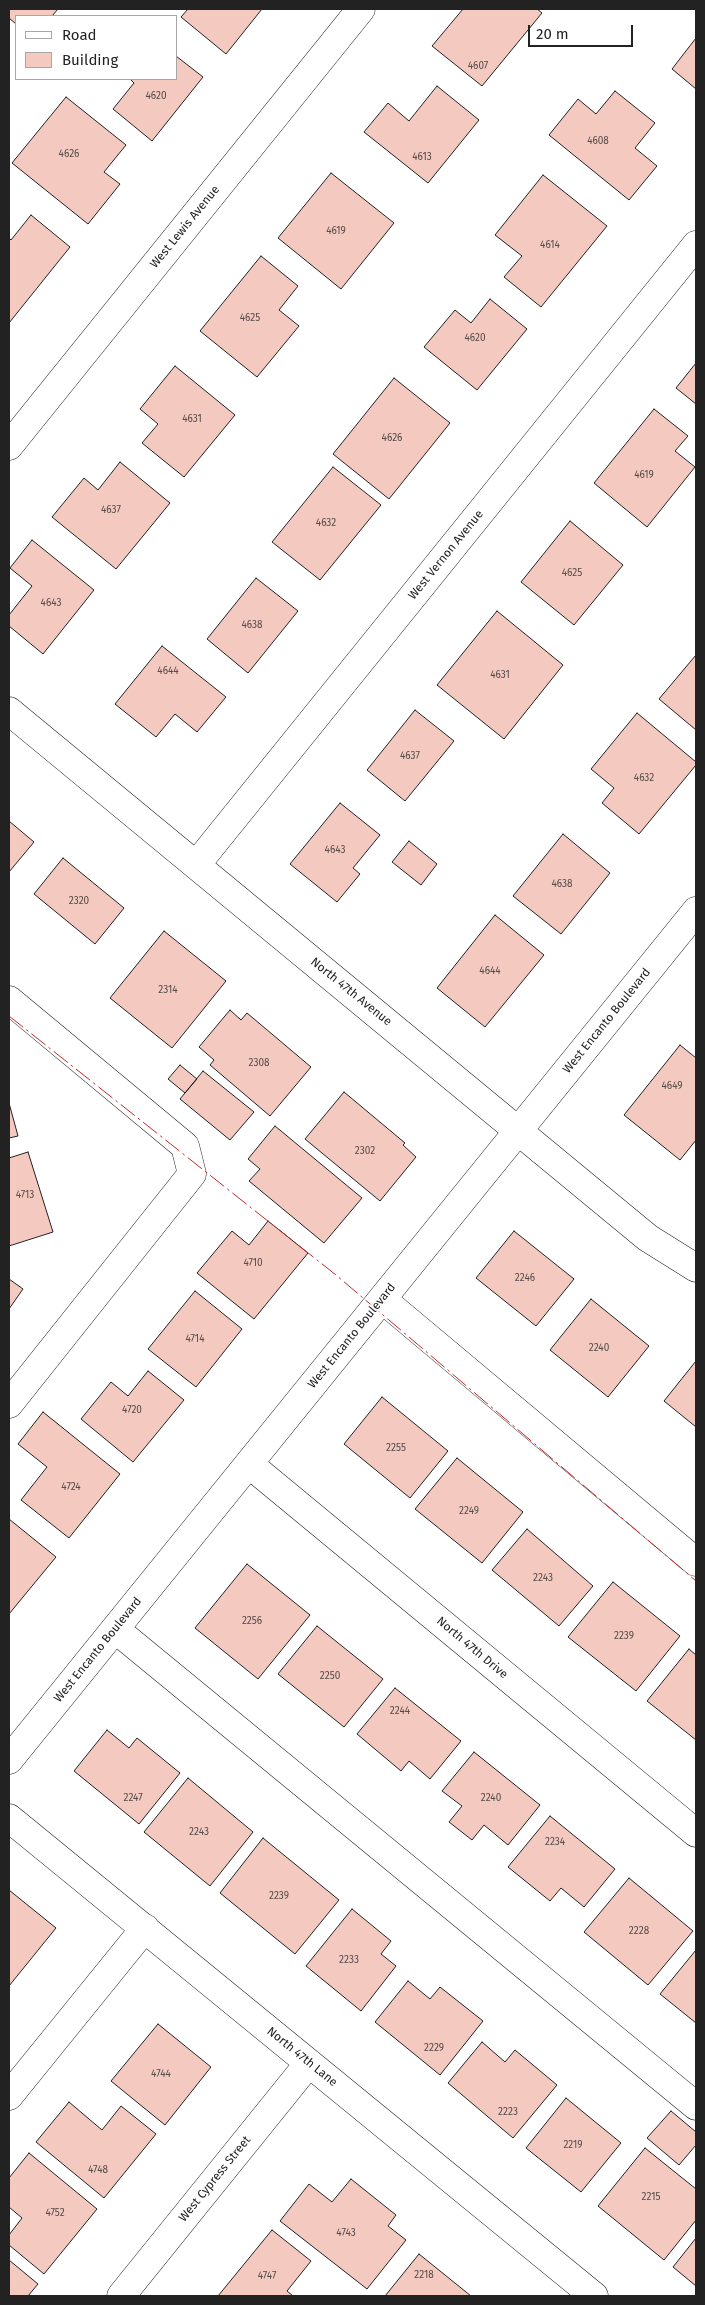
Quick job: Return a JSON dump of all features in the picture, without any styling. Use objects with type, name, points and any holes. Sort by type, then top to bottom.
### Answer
[{"type":"street","name":"West Lewis Avenue","points":[[9,446],[361,9]]},
{"type":"street","name":"West Vernon Avenue","points":[[196,865],[696,245]]},
{"type":"street","name":"North 47th Avenue","points":[[9,712],[648,1238],[696,1268]]},
{"type":"street","name":"West Encanto Boulevard","points":[[9,1760],[696,911]]},
{"type":"street","points":[[9,1000],[185,1146],[192,1174],[9,1404]]},
{"type":"street","points":[[382,1299],[696,1562]]},
{"type":"street","name":"North 47th Drive","points":[[249,1464],[696,1833]]},
{"type":"street","points":[[115,1629],[696,2106]]},
{"type":"street","name":"North 47th Lane","points":[[9,1818],[594,2296]]},
{"type":"street","points":[[9,2096],[145,1928]]},
{"type":"street","name":"West Cypress Street","points":[[121,2296],[309,2062]]},
{"type":"building","points":[[9,9],[58,9],[53,15],[15,15],[15,23],[9,18]]},
{"type":"building","points":[[188,9],[262,9],[226,54],[181,17]]},
{"type":"building","points":[[463,9],[537,9],[542,13],[482,86],[432,46]]},
{"type":"building","points":[[696,38],[696,89],[672,69]]},
{"type":"building","points":[[178,58],[203,77],[152,141],[113,109],[134,83],[131,80],[178,80]]},
{"type":"building","points":[[437,86],[479,120],[428,183],[364,132],[388,103],[409,121]]},
{"type":"building","points":[[615,91],[655,123],[635,148],[657,166],[629,200],[549,135],[578,99],[596,114]]},
{"type":"building","points":[[66,97],[126,145],[104,172],[120,184],[88,224],[12,163]]},
{"type":"building","points":[[331,173],[394,223],[341,289],[278,238]]},
{"type":"building","points":[[543,175],[607,226],[541,307],[504,277],[522,256],[495,235]]},
{"type":"building","points":[[31,215],[70,247],[9,323],[9,238],[11,240]]},
{"type":"building","points":[[261,256],[298,286],[279,310],[299,326],[257,377],[200,331]]},
{"type":"building","points":[[490,299],[527,329],[477,390],[424,347],[455,310],[471,323]]},
{"type":"building","points":[[696,363],[696,404],[676,388]]},
{"type":"building","points":[[175,366],[235,415],[184,477],[142,443],[158,424],[140,409]]},
{"type":"building","points":[[394,378],[450,423],[389,499],[333,454]]},
{"type":"building","points":[[654,409],[688,436],[675,451],[695,467],[647,527],[594,483]]},
{"type":"building","points":[[120,462],[170,503],[116,569],[52,517],[84,478],[98,490]]},
{"type":"building","points":[[333,467],[381,505],[320,580],[272,542]]},
{"type":"building","points":[[570,521],[623,565],[574,625],[521,582]]},
{"type":"building","points":[[32,540],[94,590],[43,654],[9,626],[9,615],[32,586],[10,568]]},
{"type":"building","points":[[256,578],[298,611],[248,673],[207,639]]},
{"type":"building","points":[[497,611],[563,665],[504,739],[437,685]]},
{"type":"building","points":[[162,646],[226,697],[197,732],[175,714],[156,737],[115,704]]},
{"type":"building","points":[[696,655],[696,730],[659,699]]},
{"type":"building","points":[[415,710],[454,741],[405,801],[367,770]]},
{"type":"building","points":[[637,713],[696,762],[696,765],[639,834],[602,803],[614,788],[591,769]]},
{"type":"building","points":[[340,803],[380,835],[353,868],[360,874],[337,902],[290,864]]},
{"type":"building","points":[[9,821],[34,842],[9,872]]},
{"type":"building","points":[[563,834],[610,873],[561,934],[513,896]]},
{"type":"building","points":[[409,841],[437,864],[421,885],[392,862]]},
{"type":"building","points":[[63,858],[124,908],[95,944],[34,894]]},
{"type":"building","points":[[495,915],[544,955],[485,1027],[437,988]]},
{"type":"building","points":[[164,931],[226,981],[172,1048],[110,998]]},
{"type":"building","points":[[230,1010],[241,1020],[247,1013],[311,1067],[270,1116],[210,1065],[214,1060],[199,1047]]},
{"type":"building","points":[[680,1045],[696,1058],[696,1140],[680,1160],[624,1115]]},
{"type":"building","points":[[180,1065],[197,1079],[185,1093],[168,1079]]},
{"type":"building","points":[[203,1071],[254,1112],[230,1140],[180,1099]]},
{"type":"building","points":[[344,1092],[405,1143],[403,1145],[416,1157],[380,1201],[305,1139]]},
{"type":"building","points":[[9,1103],[18,1136],[9,1138]]},
{"type":"building","points":[[275,1126],[362,1198],[324,1243],[249,1181],[260,1169],[248,1159]]},
{"type":"building","points":[[28,1152],[53,1232],[9,1246],[9,1158]]},
{"type":"building","points":[[268,1221],[308,1253],[254,1319],[197,1273],[232,1231],[249,1245]]},
{"type":"building","points":[[514,1231],[574,1279],[536,1326],[476,1278]]},
{"type":"building","points":[[9,1279],[23,1289],[9,1309]]},
{"type":"building","points":[[195,1291],[242,1329],[196,1387],[148,1349]]},
{"type":"building","points":[[591,1299],[649,1346],[608,1397],[550,1350]]},
{"type":"building","points":[[696,1361],[696,1427],[664,1401]]},
{"type":"building","points":[[148,1371],[184,1400],[133,1462],[81,1419],[111,1382],[128,1396]]},
{"type":"building","points":[[382,1397],[448,1451],[410,1498],[344,1444]]},
{"type":"building","points":[[43,1412],[120,1474],[69,1538],[21,1500],[47,1467],[18,1444]]},
{"type":"building","points":[[457,1458],[523,1512],[482,1563],[415,1509]]},
{"type":"building","points":[[9,1519],[56,1557],[9,1614]]},
{"type":"building","points":[[527,1529],[593,1586],[559,1626],[492,1570]]},
{"type":"building","points":[[247,1564],[310,1615],[258,1679],[195,1628]]},
{"type":"building","points":[[613,1582],[680,1636],[636,1691],[568,1637]]},
{"type":"building","points":[[317,1626],[383,1679],[344,1727],[278,1674]]},
{"type":"building","points":[[689,1649],[696,1655],[696,1740],[647,1701]]},
{"type":"building","points":[[395,1688],[461,1741],[430,1779],[409,1761],[401,1771],[357,1734]]},
{"type":"building","points":[[107,1730],[129,1748],[137,1738],[180,1773],[139,1824],[74,1771]]},
{"type":"building","points":[[474,1752],[540,1805],[508,1845],[484,1825],[472,1840],[449,1822],[462,1806],[442,1791]]},
{"type":"building","points":[[188,1778],[253,1832],[210,1886],[144,1832]]},
{"type":"building","points":[[550,1816],[615,1869],[584,1907],[561,1888],[550,1901],[508,1867]]},
{"type":"building","points":[[263,1838],[339,1900],[295,1954],[220,1893]]},
{"type":"building","points":[[629,1878],[693,1931],[648,1985],[584,1932]]},
{"type":"building","points":[[9,1890],[56,1928],[9,1986]]},
{"type":"building","points":[[352,1909],[391,1941],[381,1954],[396,1966],[361,2011],[306,1966]]},
{"type":"building","points":[[696,1950],[696,2023],[660,1994]]},
{"type":"building","points":[[408,1981],[430,1999],[440,1987],[483,2021],[440,2075],[375,2022]]},
{"type":"building","points":[[158,2024],[211,2067],[165,2125],[111,2081]]},
{"type":"building","points":[[482,2042],[505,2062],[515,2050],[557,2085],[513,2138],[448,2083]]},
{"type":"building","points":[[566,2098],[621,2143],[581,2192],[526,2148]]},
{"type":"building","points":[[69,2102],[102,2130],[121,2106],[156,2134],[104,2198],[36,2142]]},
{"type":"building","points":[[671,2111],[696,2132],[696,2145],[679,2165],[647,2138]]},
{"type":"building","points":[[645,2148],[696,2189],[696,2220],[664,2260],[598,2206]]},
{"type":"building","points":[[29,2153],[97,2209],[44,2274],[9,2245],[9,2235],[22,2218],[9,2207],[9,2178]]},
{"type":"building","points":[[351,2179],[396,2215],[388,2226],[406,2240],[367,2289],[280,2221],[309,2184],[332,2202]]},
{"type":"building","points":[[272,2230],[311,2261],[287,2291],[293,2296],[218,2296]]},
{"type":"building","points":[[696,2238],[696,2286],[673,2267]]},
{"type":"building","points":[[419,2254],[471,2296],[385,2296]]},
{"type":"building","points":[[9,2260],[38,2284],[28,2296],[9,2296]]},
{"type":"power","points":[[9,1016],[336,1275],[696,1581]]}]
